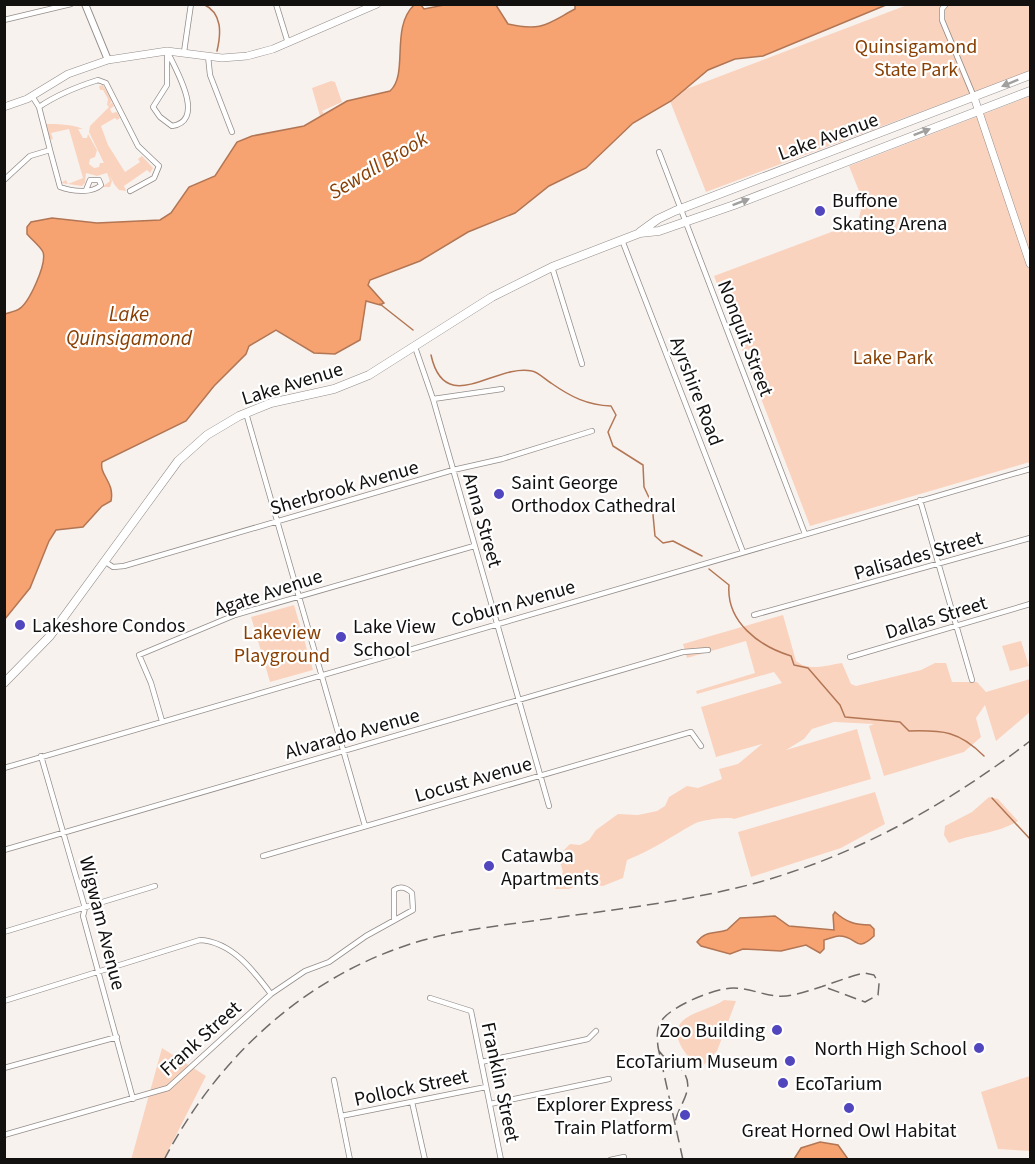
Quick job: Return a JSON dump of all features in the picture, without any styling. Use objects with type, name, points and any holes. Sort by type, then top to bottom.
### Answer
[{"type":"main road","points":[[4,107],[32,96],[63,76],[108,60],[167,51],[208,56],[247,56],[288,43],[377,4]]},
{"type":"main road","name":"Lake Avenue","points":[[640,233],[658,219],[1030,75]]},
{"type":"main road","name":"Lake Avenue","points":[[4,683],[44,643],[185,453],[207,435],[246,412],[271,403],[309,396],[352,383],[387,366],[492,297],[552,267],[640,233],[659,231],[734,205],[1030,91]]},
{"type":"main road","points":[[974,97],[1030,264]]},
{"type":"street","points":[[4,20],[70,4]]},
{"type":"street","points":[[85,4],[108,60]]},
{"type":"street","points":[[184,52],[191,4]]},
{"type":"street","points":[[276,4],[288,43]]},
{"type":"street","points":[[946,4],[942,20],[974,97]]},
{"type":"street","points":[[167,51],[189,100],[186,115],[179,124],[172,126],[153,107],[167,85],[167,51]]},
{"type":"street","points":[[208,56],[210,75],[232,132]]},
{"type":"street","points":[[39,107],[55,96],[79,86],[98,80],[106,83],[138,146],[159,166],[153,178],[130,191]]},
{"type":"street","points":[[32,96],[39,107],[60,187],[86,190]]},
{"type":"street","points":[[4,180],[30,156],[50,150]]},
{"type":"street","name":"Nonquit Street","points":[[659,152],[805,534]]},
{"type":"street","name":"Ayrshire Road","points":[[622,240],[743,552]]},
{"type":"street","points":[[552,267],[582,364]]},
{"type":"street","name":"Anna Street","points":[[415,347],[433,399],[549,806]]},
{"type":"street","points":[[433,399],[502,389]]},
{"type":"street","points":[[246,412],[365,826]]},
{"type":"street","name":"Sherbrook Avenue","points":[[104,561],[113,567],[124,566],[453,470],[502,459],[592,430]]},
{"type":"street","name":"Coburn Avenue","points":[[4,768],[1030,469]]},
{"type":"street","points":[[920,500],[972,680]]},
{"type":"street","name":"Palisades Street","points":[[754,615],[1030,538]]},
{"type":"street","name":"Agate Avenue","points":[[162,721],[139,655],[235,615],[474,546]]},
{"type":"street","name":"Dallas Street","points":[[850,657],[1030,604]]},
{"type":"street","name":"Alvarado Avenue","points":[[4,850],[683,652],[708,650]]},
{"type":"street","name":"Locust Avenue","points":[[263,856],[691,732],[701,746]]},
{"type":"street","name":"Wigwam Avenue","points":[[41,756],[85,908],[83,916],[133,1099]]},
{"type":"street","points":[[4,932],[155,886]]},
{"type":"street","name":"Frank Street","points":[[4,1135],[162,1091],[176,1083],[271,994],[305,971],[329,962],[366,936],[413,910],[412,894],[408,889],[402,887],[394,890],[394,920]]},
{"type":"street","points":[[4,1001],[203,940],[243,959],[271,994]]},
{"type":"street","name":"Franklin Street","points":[[430,998],[471,1011],[501,1160]]},
{"type":"street","points":[[481,1062],[588,1039],[596,1031]]},
{"type":"street","points":[[4,1068],[117,1037]]},
{"type":"street","points":[[490,1104],[609,1079]]},
{"type":"street","points":[[334,1080],[350,1160]]},
{"type":"street","name":"Pollock Street","points":[[341,1116],[486,1087]]},
{"type":"street","points":[[412,1102],[425,1160]]},
{"type":"street","points":[[610,1160],[624,1157]]},
{"type":"green space","name":"Quinsigamond State Park","points":[[907,5],[1030,5],[1030,71],[706,192],[668,96]]},
{"type":"green space","points":[[331,81],[335,82],[342,102],[322,111],[324,114],[320,116],[312,88]]},
{"type":"green space","points":[[103,85],[112,100],[109,106],[112,102],[114,106],[110,109],[112,113],[117,112],[120,118],[117,120],[115,118],[101,126],[108,145],[125,172],[140,162],[138,159],[142,156],[153,168],[150,173],[147,170],[124,186],[126,191],[119,190],[114,184],[89,132],[90,126],[109,107],[108,99],[103,90],[100,90],[99,86]]},
{"type":"green space","name":"Lake Park","points":[[1030,96],[1030,462],[810,526],[714,276],[858,222],[863,201],[849,166]]},
{"type":"green space","points":[[45,124],[69,125],[83,129],[78,129],[83,138],[87,138],[88,134],[97,150],[89,164],[94,168],[99,167],[100,163],[105,163],[112,181],[110,187],[102,187],[110,181],[107,173],[97,176],[86,173],[85,183],[82,186],[68,184],[83,178],[69,129],[51,133],[53,139],[48,140]]},
{"type":"green space","name":"Lakeview Playground","points":[[294,605],[313,670],[270,682],[251,617]]},
{"type":"green space","points":[[783,615],[796,661],[813,667],[842,663],[851,684],[856,686],[921,670],[935,663],[946,663],[952,682],[977,682],[986,692],[1030,679],[1030,712],[996,741],[985,705],[976,718],[981,737],[964,752],[884,776],[869,726],[874,724],[834,722],[812,729],[804,739],[786,750],[857,729],[871,779],[734,819],[721,818],[697,823],[627,860],[623,878],[603,886],[582,883],[569,889],[555,889],[563,872],[558,856],[570,844],[580,845],[589,840],[596,830],[618,814],[638,815],[657,811],[665,806],[669,797],[687,786],[698,788],[722,779],[719,769],[738,764],[762,744],[716,757],[701,707],[782,683],[774,672],[697,694],[696,691],[755,673],[746,641],[687,658],[683,644]]},
{"type":"green space","points":[[1021,641],[1029,666],[1010,671],[1002,646]]},
{"type":"green space","points":[[875,792],[885,824],[841,848],[751,877],[738,832]]},
{"type":"green space","points":[[989,797],[998,799],[1018,821],[1001,829],[949,843],[944,835],[945,826],[972,812]]},
{"type":"green space","points":[[724,1000],[736,1001],[717,1051],[701,1068],[680,1045],[678,1031],[680,1024],[695,1013]]},
{"type":"green space","points":[[162,1048],[206,1076],[164,1159],[131,1160]]},
{"type":"green space","points":[[1030,1076],[1030,1151],[998,1149],[981,1092]]},
{"type":"water","name":"Lake Quinsigamond","points":[[414,5],[421,5],[424,9],[444,5],[496,5],[508,24],[537,27],[575,9],[575,5],[886,5],[763,56],[735,59],[708,70],[671,101],[633,123],[586,168],[549,186],[515,213],[468,232],[420,261],[370,280],[368,285],[384,303],[380,305],[366,301],[360,340],[335,354],[314,353],[276,330],[249,346],[246,354],[214,386],[186,421],[102,462],[103,471],[111,489],[111,501],[102,506],[83,527],[56,530],[49,541],[30,588],[5,619],[5,314],[16,311],[28,299],[40,274],[44,258],[42,250],[27,234],[27,227],[31,222],[52,218],[97,223],[160,220],[171,213],[189,187],[215,176],[237,142],[252,136],[304,126],[347,101],[390,91],[396,83],[398,74],[403,26]]},
{"type":"water","points":[[835,912],[851,922],[870,925],[874,929],[874,936],[863,944],[839,936],[824,940],[824,949],[820,953],[806,945],[781,951],[743,949],[730,954],[701,946],[697,942],[707,934],[727,930],[740,918],[775,916],[789,926],[834,930],[833,915]]},
{"type":"water","points":[[820,1142],[838,1145],[848,1159],[794,1159],[801,1148]]},
{"type":"waterway","points":[[203,4],[210,8],[217,18],[220,31],[217,51]]},
{"type":"waterway","points":[[380,304],[413,330]]},
{"type":"waterway","points":[[431,355],[438,373],[447,383],[459,386],[503,374],[532,371],[580,399],[611,406],[616,415],[608,432],[613,446],[643,465],[644,487],[652,504],[655,536],[663,543],[673,541],[702,556]]},
{"type":"waterway","points":[[709,569],[729,585],[729,598],[733,610],[747,631],[767,646],[791,656],[794,665],[808,668],[840,705],[845,717],[900,722],[909,731],[950,734],[967,741],[984,756]]},
{"type":"waterway","points":[[992,798],[1030,839]]},
{"type":"railway","points":[[164,1160],[187,1121],[213,1084],[243,1050],[276,1019],[311,992],[350,969],[391,951],[435,937],[487,927],[675,900],[729,890],[793,871],[830,858],[900,825],[967,786],[1030,741]]},
{"type":"railway","points":[[683,1160],[658,1047],[657,1036],[662,1020],[684,1004],[705,994],[725,989],[733,988],[784,996],[864,973],[874,975],[879,984],[878,995],[865,1002],[822,986]]},
{"type":"railway","points":[[659,1051],[681,1069],[688,1083],[686,1096],[675,1123]]},
{"type":"place","name":"Buffone Skating Arena","points":[[820,211]]},
{"type":"place","name":"Saint George Orthodox Cathedral","points":[[499,494]]},
{"type":"place","name":"Lakeshore Condos","points":[[20,625]]},
{"type":"place","name":"Lake View School","points":[[341,637]]},
{"type":"place","name":"Catawba Apartments","points":[[489,866]]},
{"type":"place","name":"Zoo Building","points":[[777,1030]]},
{"type":"place","name":"North High School","points":[[979,1048]]},
{"type":"place","name":"EcoTarium Museum","points":[[790,1061]]},
{"type":"place","name":"EcoTarium","points":[[783,1083]]},
{"type":"place","name":"Great Horned Owl Habitat","points":[[849,1108]]},
{"type":"place","name":"Explorer Express Train Platform","points":[[685,1115]]},
{"type":"water label","name":"Sewall Brook","points":[[378,165]]}]
